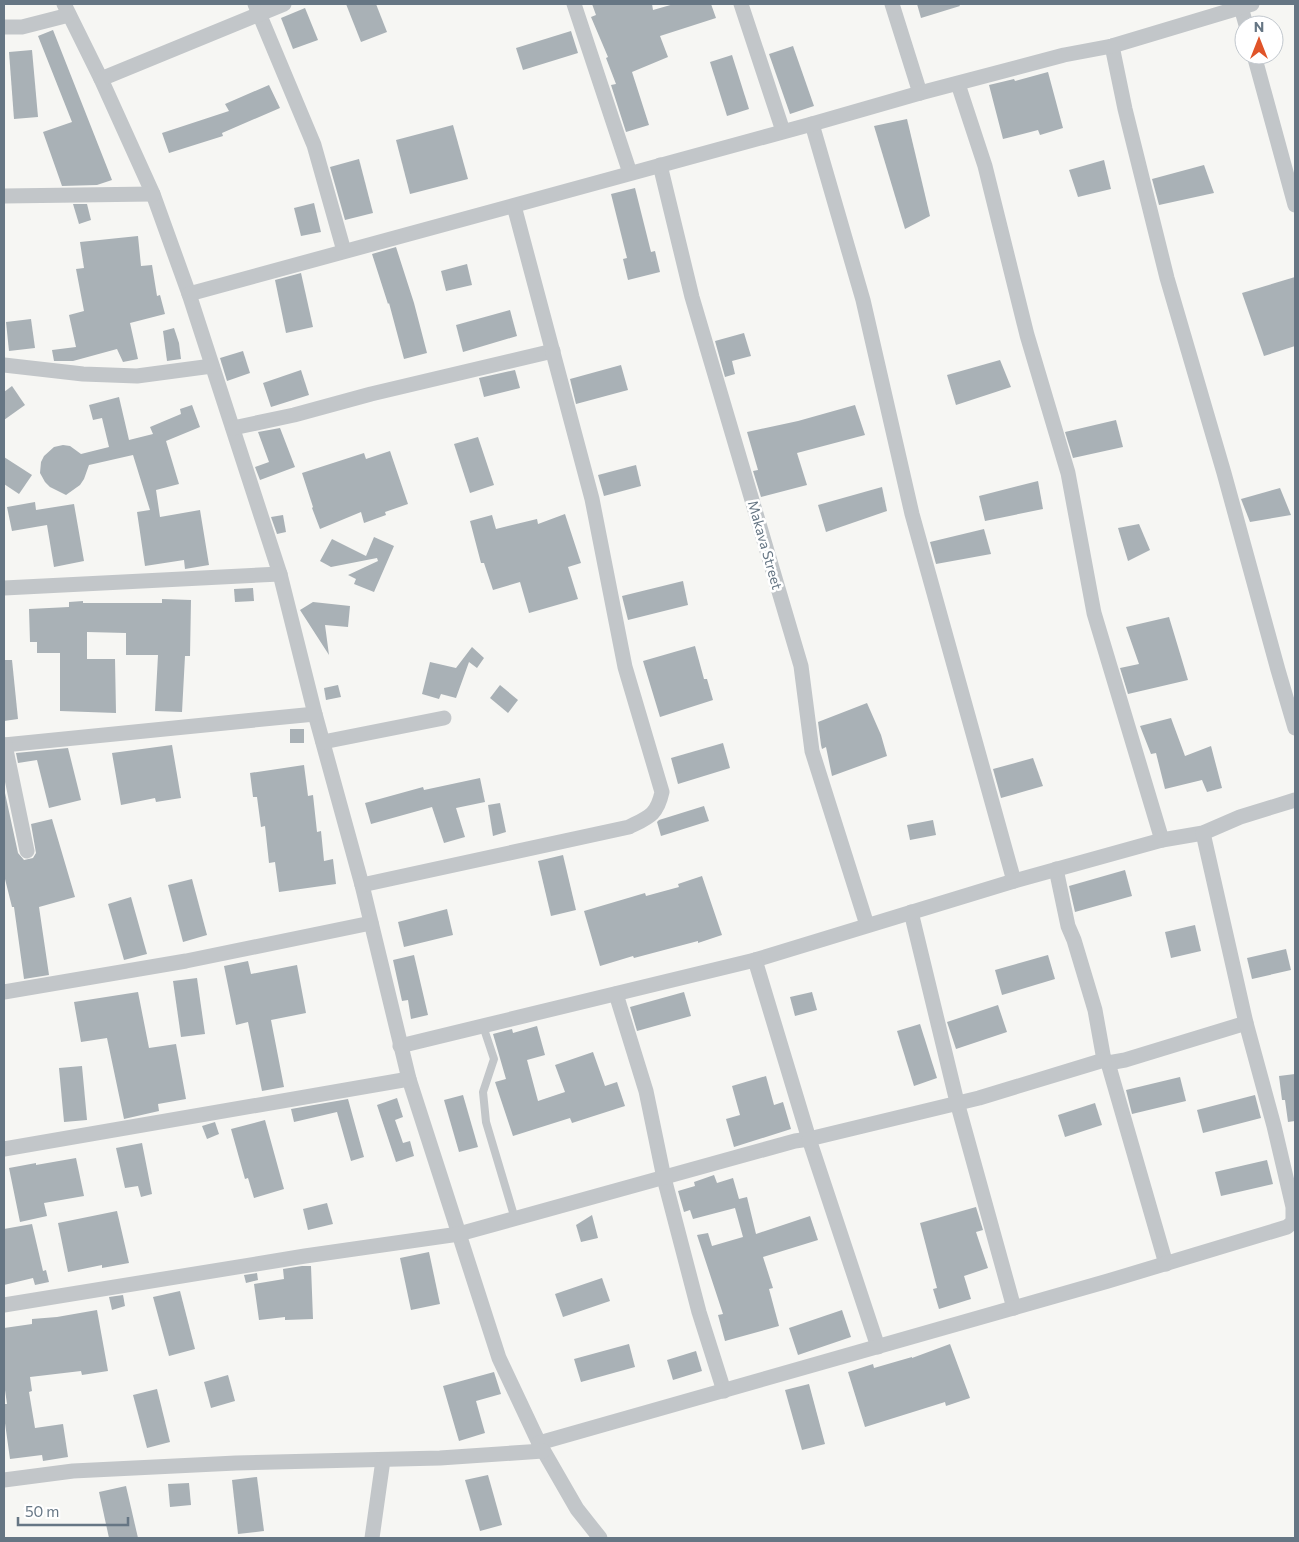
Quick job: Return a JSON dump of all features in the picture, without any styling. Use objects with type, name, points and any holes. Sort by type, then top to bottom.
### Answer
[{"type":"street","points":[[101,79],[257,9],[284,4]]},
{"type":"street","points":[[574,4],[630,173]]},
{"type":"street","points":[[741,4],[783,131]]},
{"type":"street","points":[[892,4],[920,93]]},
{"type":"street","points":[[190,294],[920,93],[1064,55],[1112,46],[1247,6]]},
{"type":"street","points":[[4,27],[22,27],[66,9],[101,79],[153,194],[190,294],[280,574],[315,714],[362,885],[409,1079],[499,1358],[541,1447],[577,1509],[600,1538]]},
{"type":"street","points":[[257,9],[314,145],[344,252]]},
{"type":"street","points":[[1112,46],[1167,278],[1295,728]]},
{"type":"street","points":[[1257,65],[1295,205]]},
{"type":"street","points":[[958,84],[984,166],[1027,335],[1068,473],[1094,612],[1162,840]]},
{"type":"street","points":[[812,124],[863,300],[912,514],[1014,881]]},
{"type":"street","name":"Makava Street","points":[[660,165],[692,297],[801,666],[812,751],[867,925]]},
{"type":"street","points":[[4,196],[153,194]]},
{"type":"street","points":[[362,885],[629,827],[650,817],[660,802],[662,792],[625,667],[592,499],[514,206]]},
{"type":"street","points":[[233,428],[294,415],[371,394],[553,351]]},
{"type":"street","points":[[4,365],[82,374],[137,376],[212,366]]},
{"type":"street","points":[[4,588],[280,574]]},
{"type":"street","points":[[27,851],[4,745],[315,714]]},
{"type":"street","points":[[324,742],[444,718]]},
{"type":"street","points":[[400,1046],[755,960],[1056,869],[1162,840],[1203,833],[1240,817],[1295,800]]},
{"type":"street","points":[[4,1480],[72,1471],[236,1463],[440,1458],[541,1447],[1291,1226],[1294,1207],[1246,1023],[1203,833]]},
{"type":"street","points":[[1056,869],[1068,926],[1095,1010],[1106,1062],[1166,1264]]},
{"type":"street","points":[[911,912],[957,1102],[1014,1308]]},
{"type":"street","points":[[4,992],[186,961],[371,923]]},
{"type":"street","points":[[755,960],[809,1139],[878,1347]]},
{"type":"street","points":[[616,994],[646,1091],[664,1178],[700,1312],[724,1392]]},
{"type":"street","points":[[4,1305],[459,1234],[795,1141],[979,1098],[1106,1062],[1125,1060],[1246,1023]]},
{"type":"street","points":[[4,1149],[409,1079]]},
{"type":"street","points":[[372,1538],[383,1460]]},
{"type":"lane","points":[[483,1026],[494,1059],[483,1092],[486,1122],[514,1219]]},
{"type":"building","points":[[346,4],[376,4],[387,32],[361,42]]},
{"type":"building","points":[[592,4],[652,4],[653,10],[674,4],[711,4],[716,18],[660,36],[668,57],[632,72],[649,125],[626,132],[611,85],[616,84],[606,58],[608,57],[591,17],[596,15]]},
{"type":"building","points":[[917,4],[959,4],[960,6],[921,18]]},
{"type":"building","points":[[305,8],[318,40],[293,49],[281,18]]},
{"type":"building","points":[[53,30],[112,180],[97,185],[62,186],[43,132],[72,122],[38,36]]},
{"type":"building","points":[[571,31],[578,53],[523,70],[516,48]]},
{"type":"building","points":[[793,46],[814,106],[790,114],[769,54]]},
{"type":"building","points":[[32,50],[38,117],[14,119],[9,52]]},
{"type":"building","points":[[732,55],[749,109],[727,116],[710,62]]},
{"type":"building","points":[[1048,72],[1063,128],[1040,135],[1038,130],[1003,139],[989,85],[1014,79],[1015,81]]},
{"type":"building","points":[[269,85],[280,108],[222,133],[223,136],[169,153],[162,133],[229,111],[225,104]]},
{"type":"building","points":[[907,119],[930,216],[905,229],[874,126]]},
{"type":"building","points":[[453,125],[468,179],[410,194],[396,140]]},
{"type":"building","points":[[359,159],[373,213],[345,220],[330,167]]},
{"type":"building","points":[[1104,160],[1111,189],[1078,197],[1069,170]]},
{"type":"building","points":[[1204,165],[1214,193],[1159,205],[1152,179]]},
{"type":"building","points":[[635,188],[651,252],[655,251],[660,272],[628,280],[623,259],[627,258],[611,194]]},
{"type":"building","points":[[314,203],[321,232],[301,236],[294,208]]},
{"type":"building","points":[[73,204],[87,204],[91,220],[79,224]]},
{"type":"building","points":[[138,236],[141,266],[152,265],[157,296],[160,295],[165,314],[130,323],[138,359],[123,362],[117,349],[73,361],[54,361],[52,350],[76,347],[69,315],[84,311],[76,269],[84,268],[80,242]]},
{"type":"building","points":[[396,247],[414,303],[427,353],[404,359],[389,303],[372,254]]},
{"type":"building","points":[[467,264],[472,285],[446,291],[441,271]]},
{"type":"building","points":[[301,273],[313,327],[286,333],[275,280]]},
{"type":"building","points":[[1295,277],[1295,346],[1264,356],[1242,293]]},
{"type":"building","points":[[510,310],[517,336],[463,352],[456,325]]},
{"type":"building","points":[[31,319],[35,348],[9,351],[6,322]]},
{"type":"building","points":[[174,328],[179,343],[181,359],[167,361],[163,331]]},
{"type":"building","points":[[744,333],[751,356],[732,361],[735,374],[725,377],[715,341]]},
{"type":"building","points":[[243,351],[250,373],[227,381],[220,358]]},
{"type":"building","points":[[1000,360],[1011,387],[956,405],[947,375]]},
{"type":"building","points":[[621,365],[628,390],[576,404],[570,379]]},
{"type":"building","points":[[301,370],[309,395],[271,407],[263,383]]},
{"type":"building","points":[[515,370],[520,388],[484,397],[479,378]]},
{"type":"building","points":[[12,386],[25,405],[4,420],[4,392]]},
{"type":"building","points":[[119,397],[129,440],[153,434],[150,427],[181,414],[180,409],[192,405],[200,427],[166,441],[179,484],[156,490],[160,517],[200,510],[209,565],[185,569],[184,560],[145,566],[137,512],[150,510],[133,455],[89,465],[80,485],[66,495],[50,487],[40,473],[41,462],[44,456],[54,447],[70,446],[81,454],[109,447],[102,418],[93,420],[89,405]]},
{"type":"building","points":[[855,405],[865,435],[797,453],[807,485],[761,497],[753,471],[758,470],[747,432],[798,421]]},
{"type":"building","points":[[1116,420],[1123,447],[1073,458],[1065,432]]},
{"type":"building","points":[[280,428],[295,467],[260,480],[255,467],[269,462],[258,432]]},
{"type":"building","points":[[478,437],[494,485],[470,493],[454,444]]},
{"type":"building","points":[[390,451],[408,504],[385,512],[386,515],[364,523],[361,512],[320,529],[302,473],[364,453],[366,459]]},
{"type":"building","points":[[4,457],[32,475],[19,494],[4,484]]},
{"type":"building","points":[[636,465],[641,486],[604,496],[598,475]]},
{"type":"building","points":[[1038,481],[1043,509],[985,521],[979,496]]},
{"type":"building","points":[[882,487],[887,511],[826,532],[818,505]]},
{"type":"building","points":[[1280,488],[1291,515],[1250,522],[1241,499]]},
{"type":"building","points":[[35,502],[36,510],[74,504],[84,561],[54,567],[47,525],[12,531],[7,507]]},
{"type":"building","points":[[565,514],[581,563],[568,567],[578,599],[529,613],[520,582],[493,590],[484,563],[481,563],[470,521],[492,515],[496,529],[537,519],[538,524]]},
{"type":"building","points":[[283,515],[286,532],[277,534],[271,517]]},
{"type":"building","points":[[1139,524],[1150,550],[1128,561],[1118,528]]},
{"type":"building","points":[[984,529],[991,554],[936,564],[930,542]]},
{"type":"building","points":[[374,537],[394,546],[374,592],[354,584],[356,579],[348,575],[378,561],[377,558],[331,567],[320,561],[332,539],[366,556]]},
{"type":"building","points":[[683,581],[688,605],[628,620],[622,596]]},
{"type":"building","points":[[253,588],[254,601],[235,602],[234,589]]},
{"type":"building","points":[[162,599],[191,600],[190,656],[185,656],[182,712],[155,711],[158,655],[126,655],[126,633],[87,632],[87,659],[115,659],[116,713],[60,711],[60,653],[37,653],[37,642],[30,642],[29,609],[69,607],[69,602],[83,601],[83,603],[162,603]]},
{"type":"building","points":[[313,602],[350,606],[348,627],[325,625],[329,655],[300,610]]},
{"type":"building","points":[[1169,617],[1188,680],[1128,694],[1120,668],[1139,664],[1126,627]]},
{"type":"building","points":[[695,646],[704,679],[707,679],[713,700],[660,717],[643,661]]},
{"type":"building","points":[[472,647],[484,658],[477,668],[469,662],[456,698],[441,694],[439,699],[422,694],[430,662],[456,668]]},
{"type":"building","points":[[4,660],[12,660],[18,719],[4,721]]},
{"type":"building","points":[[338,685],[341,697],[326,700],[324,688]]},
{"type":"building","points":[[500,685],[518,700],[508,713],[490,698]]},
{"type":"building","points":[[867,703],[881,735],[887,756],[832,776],[826,747],[822,749],[818,722]]},
{"type":"building","points":[[1171,718],[1185,756],[1211,746],[1222,788],[1207,792],[1202,780],[1165,789],[1156,753],[1151,754],[1140,726]]},
{"type":"building","points":[[290,729],[304,729],[304,743],[290,743]]},
{"type":"building","points":[[723,743],[730,768],[678,784],[671,758]]},
{"type":"building","points":[[172,745],[181,798],[156,802],[155,798],[121,805],[112,753]]},
{"type":"building","points":[[68,748],[81,800],[49,808],[37,760],[18,763],[16,753]]},
{"type":"building","points":[[1033,758],[1043,786],[1001,798],[993,769]]},
{"type":"building","points":[[304,765],[308,796],[313,795],[317,832],[321,831],[324,861],[333,859],[336,884],[279,892],[275,862],[269,863],[265,826],[261,827],[257,797],[253,797],[250,773]]},
{"type":"building","points":[[480,778],[485,802],[456,808],[465,837],[444,843],[432,807],[371,824],[365,803],[423,787],[424,790]]},
{"type":"building","points":[[4,793],[18,853],[24,860],[33,858],[36,853],[31,824],[52,819],[75,897],[39,907],[49,975],[24,979],[14,907],[12,907],[4,875]]},
{"type":"building","points":[[500,803],[506,832],[493,836],[488,805]]},
{"type":"building","points":[[704,806],[709,821],[661,836],[657,822],[659,820]]},
{"type":"building","points":[[933,820],[936,835],[910,840],[907,825]]},
{"type":"building","points":[[563,855],[576,910],[551,916],[538,861]]},
{"type":"building","points":[[1125,870],[1132,896],[1075,912],[1069,886]]},
{"type":"building","points":[[702,876],[722,935],[698,943],[698,941],[634,958],[633,956],[600,966],[584,911],[645,893],[646,896],[679,887],[678,884]]},
{"type":"building","points":[[192,879],[207,935],[183,942],[168,885]]},
{"type":"building","points":[[131,897],[147,954],[124,960],[108,904]]},
{"type":"building","points":[[447,909],[453,935],[404,947],[398,922]]},
{"type":"building","points":[[1195,925],[1201,951],[1171,958],[1165,932]]},
{"type":"building","points":[[1286,949],[1291,970],[1252,979],[1247,958]]},
{"type":"building","points":[[414,955],[428,1015],[411,1019],[408,1000],[402,1001],[393,960]]},
{"type":"building","points":[[1048,955],[1055,979],[1002,995],[995,970]]},
{"type":"building","points":[[248,961],[251,974],[297,965],[306,1013],[271,1020],[284,1087],[262,1091],[248,1022],[236,1025],[224,966]]},
{"type":"building","points":[[197,978],[205,1034],[181,1037],[173,981]]},
{"type":"building","points":[[138,992],[149,1048],[176,1044],[186,1099],[158,1104],[159,1111],[124,1119],[107,1038],[81,1042],[74,1002]]},
{"type":"building","points":[[684,992],[691,1016],[637,1031],[630,1007]]},
{"type":"building","points":[[812,992],[817,1010],[795,1016],[790,997]]},
{"type":"building","points":[[998,1005],[1007,1032],[956,1049],[947,1022]]},
{"type":"building","points":[[920,1024],[937,1078],[914,1086],[897,1031]]},
{"type":"building","points":[[537,1026],[545,1055],[527,1060],[538,1101],[565,1092],[555,1065],[593,1052],[605,1086],[617,1082],[625,1106],[572,1123],[570,1118],[513,1136],[495,1082],[506,1079],[493,1034],[512,1029],[513,1033]]},
{"type":"building","points":[[82,1066],[87,1120],[64,1122],[59,1068]]},
{"type":"building","points":[[1295,1074],[1295,1121],[1288,1122],[1285,1100],[1282,1100],[1279,1076]]},
{"type":"building","points":[[766,1076],[774,1105],[783,1102],[791,1129],[734,1147],[726,1119],[740,1115],[732,1086]]},
{"type":"building","points":[[1180,1077],[1186,1101],[1132,1114],[1126,1090]]},
{"type":"building","points":[[463,1095],[478,1147],[459,1152],[444,1100]]},
{"type":"building","points":[[1255,1095],[1261,1118],[1203,1133],[1197,1110]]},
{"type":"building","points":[[397,1098],[403,1117],[395,1120],[403,1143],[410,1141],[414,1156],[396,1162],[377,1105]]},
{"type":"building","points":[[348,1099],[364,1157],[351,1161],[337,1112],[294,1122],[291,1109]]},
{"type":"building","points":[[1095,1103],[1102,1125],[1065,1137],[1058,1115]]},
{"type":"building","points":[[265,1120],[284,1189],[254,1198],[248,1178],[245,1179],[231,1129]]},
{"type":"building","points":[[215,1122],[219,1134],[207,1139],[202,1126]]},
{"type":"building","points":[[142,1143],[152,1194],[141,1197],[138,1186],[125,1188],[116,1148]]},
{"type":"building","points":[[76,1158],[84,1196],[44,1203],[47,1216],[20,1222],[9,1168]]},
{"type":"building","points":[[1267,1160],[1273,1184],[1221,1196],[1215,1172]]},
{"type":"building","points":[[714,1175],[717,1183],[733,1178],[739,1199],[747,1197],[756,1234],[810,1216],[818,1240],[763,1257],[773,1288],[769,1289],[779,1326],[725,1341],[718,1315],[723,1314],[697,1235],[708,1233],[712,1246],[743,1237],[735,1208],[693,1219],[690,1210],[684,1212],[678,1191],[695,1186],[694,1182]]},
{"type":"building","points":[[327,1203],[333,1224],[308,1230],[303,1209]]},
{"type":"building","points":[[976,1207],[983,1230],[976,1232],[988,1268],[964,1276],[971,1299],[939,1309],[933,1289],[937,1288],[920,1223]]},
{"type":"building","points":[[117,1211],[129,1263],[102,1268],[102,1265],[68,1272],[58,1223]]},
{"type":"building","points":[[592,1215],[598,1238],[581,1242],[576,1225]]},
{"type":"building","points":[[32,1224],[43,1271],[46,1270],[49,1282],[35,1285],[33,1278],[4,1285],[4,1229]]},
{"type":"building","points":[[429,1252],[440,1304],[411,1310],[400,1258]]},
{"type":"building","points":[[311,1266],[313,1319],[285,1320],[285,1317],[259,1320],[254,1284],[284,1279],[283,1269]]},
{"type":"building","points":[[257,1273],[258,1280],[246,1283],[244,1275]]},
{"type":"building","points":[[602,1278],[610,1301],[563,1317],[555,1294]]},
{"type":"building","points":[[180,1291],[195,1349],[169,1356],[153,1297]]},
{"type":"building","points":[[123,1295],[125,1306],[112,1310],[109,1297]]},
{"type":"building","points":[[97,1310],[108,1371],[82,1375],[81,1371],[30,1377],[32,1391],[29,1392],[35,1428],[63,1424],[68,1457],[43,1461],[42,1455],[10,1459],[4,1416],[4,1404],[7,1404],[4,1383],[4,1328],[32,1324],[32,1319]]},
{"type":"building","points":[[842,1310],[851,1337],[798,1355],[789,1328]]},
{"type":"building","points":[[629,1344],[635,1367],[581,1382],[574,1359]]},
{"type":"building","points":[[950,1344],[970,1398],[946,1406],[945,1402],[865,1427],[848,1372],[873,1364],[874,1368],[912,1358]]},
{"type":"building","points":[[696,1351],[702,1371],[673,1380],[667,1360]]},
{"type":"building","points":[[494,1372],[501,1394],[476,1401],[485,1433],[459,1441],[443,1386]]},
{"type":"building","points":[[228,1375],[235,1401],[211,1408],[204,1382]]},
{"type":"building","points":[[809,1384],[825,1444],[802,1450],[785,1390]]},
{"type":"building","points":[[157,1389],[170,1442],[147,1448],[133,1395]]},
{"type":"building","points":[[488,1475],[502,1525],[480,1531],[465,1480]]},
{"type":"building","points":[[257,1477],[264,1531],[238,1534],[232,1480]]},
{"type":"building","points":[[189,1483],[191,1505],[170,1507],[168,1484]]},
{"type":"building","points":[[126,1486],[138,1538],[109,1538],[99,1492]]}]
